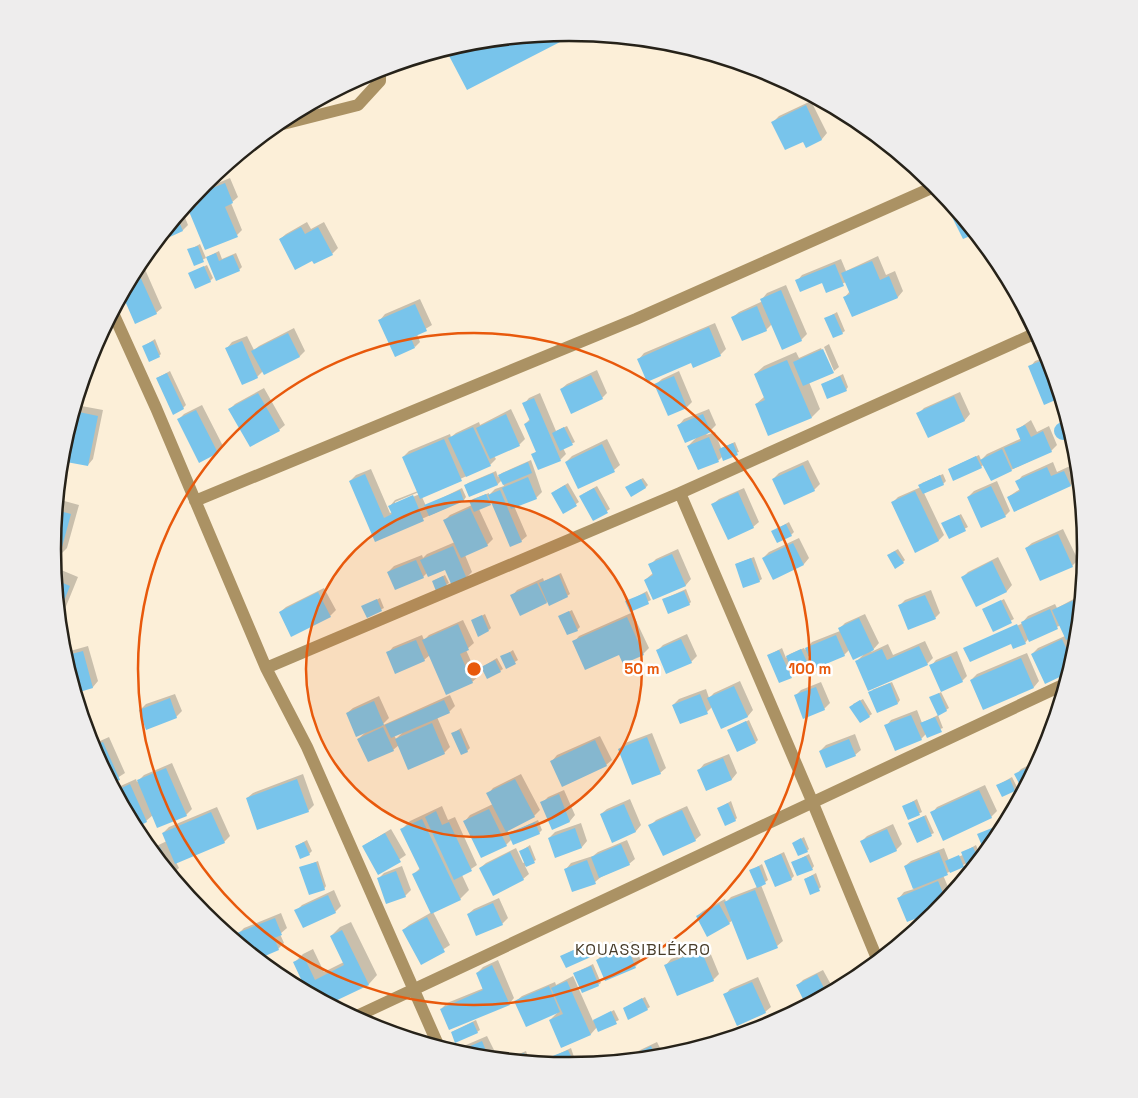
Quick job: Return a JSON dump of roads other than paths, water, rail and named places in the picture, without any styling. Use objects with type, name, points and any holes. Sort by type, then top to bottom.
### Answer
[{"type":"street","points":[[297,120],[358,105],[380,81],[380,78]]},
{"type":"street","points":[[195,500],[636,319],[928,190]]},
{"type":"street","points":[[116,321],[195,500],[266,668],[307,747],[435,1038]]},
{"type":"street","points":[[266,668],[680,493],[1029,336]]},
{"type":"street","points":[[680,493],[812,801],[875,954]]},
{"type":"street","points":[[364,1013],[812,801],[1057,688]]},
{"type":"district","name":"KOUASSIBLÉKRO","points":[[643,949]]}]
